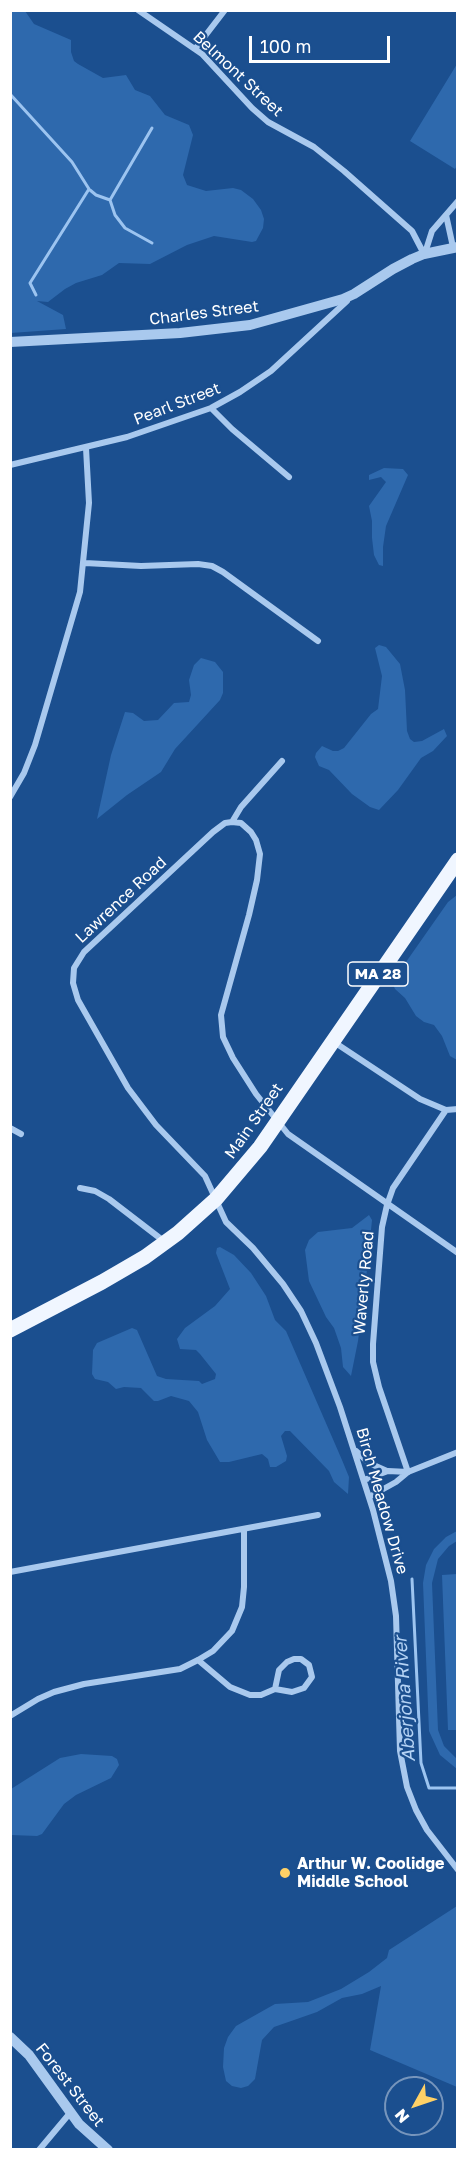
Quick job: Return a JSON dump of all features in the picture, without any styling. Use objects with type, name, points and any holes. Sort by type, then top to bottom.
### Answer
[{"type":"main road","name":"Main Street","points":[[10,1330],[119,1273],[166,1242],[216,1199],[249,1162],[277,1123],[458,860]]},
{"type":"street","name":"Belmont Street","points":[[138,10],[195,49],[260,115],[280,130],[321,152],[412,231],[424,254]]},
{"type":"street","points":[[195,49],[225,10]]},
{"type":"street","points":[[424,254],[432,231],[458,201]]},
{"type":"street","points":[[446,215],[455,247]]},
{"type":"street","name":"Charles Street","points":[[10,342],[232,328],[274,319],[354,294],[393,269],[424,254],[455,247]]},
{"type":"street","name":"Pearl Street","points":[[10,465],[86,448],[159,427],[210,408],[240,392],[271,371],[354,294]]},
{"type":"street","points":[[210,408],[289,477]]},
{"type":"street","points":[[10,797],[24,773],[35,745],[75,613],[85,563],[89,503],[86,448]]},
{"type":"street","points":[[85,563],[212,566],[318,641]]},
{"type":"street","name":"Lawrence Road","points":[[216,1199],[205,1176],[156,1125],[128,1088],[78,1000],[73,981],[74,968],[84,952],[213,832],[225,823],[232,822],[241,807],[282,761]]},
{"type":"street","points":[[232,822],[243,825],[254,837],[259,848],[259,867],[249,915],[222,1008],[221,1030],[232,1058],[277,1123],[294,1139],[458,1253]]},
{"type":"street","points":[[333,1041],[414,1096],[446,1110],[458,1109]]},
{"type":"street","name":"Waverly Road","points":[[408,1472],[379,1387],[373,1354],[382,1227],[387,1205],[398,1180],[446,1110]]},
{"type":"street","points":[[10,1128],[21,1134]]},
{"type":"street","points":[[80,1188],[95,1191],[110,1199],[166,1242]]},
{"type":"street","name":"Birch Meadow Drive","points":[[216,1199],[226,1222],[273,1270],[301,1311],[324,1363],[364,1480],[395,1603],[399,1721],[404,1776],[411,1799],[427,1830],[458,1870]]},
{"type":"street","points":[[353,1448],[369,1463],[388,1471],[408,1472]]},
{"type":"street","points":[[369,1497],[408,1472],[458,1452]]},
{"type":"street","points":[[364,1480],[388,1471]]},
{"type":"street","points":[[10,1572],[318,1515]]},
{"type":"street","points":[[10,1716],[43,1696],[67,1688],[169,1671],[198,1660],[226,1638],[240,1613],[244,1587],[244,1530]]},
{"type":"street","points":[[198,1660],[220,1680],[238,1692],[255,1695],[275,1689],[289,1692],[304,1688],[311,1680],[311,1668],[301,1659],[287,1662],[279,1670],[275,1689]]},
{"type":"street","name":"Forest Street","points":[[10,2037],[33,2061],[85,2131],[108,2150]]},
{"type":"street","points":[[39,2150],[70,2113]]},
{"type":"shaded area","points":[[10,11],[25,11],[34,24],[71,40],[71,52],[74,61],[78,64],[103,78],[126,75],[135,90],[150,96],[165,115],[189,125],[193,135],[183,175],[187,185],[206,191],[233,188],[241,190],[253,199],[264,219],[263,228],[256,241],[214,236],[187,245],[150,264],[119,263],[102,275],[65,289],[48,302],[37,301],[63,315],[66,329],[11,333]]},
{"type":"shaded area","points":[[457,64],[458,164],[455,169],[410,141]]},
{"type":"shaded area","points":[[384,468],[403,469],[408,475],[386,526],[383,566],[379,565],[374,555],[369,506],[386,482],[381,477],[369,480],[369,475]]},
{"type":"shaded area","points":[[379,645],[386,647],[400,664],[405,690],[407,731],[410,739],[414,742],[422,741],[444,729],[447,736],[433,751],[421,758],[398,790],[379,810],[370,807],[352,794],[329,770],[319,766],[315,757],[322,746],[333,751],[344,748],[371,714],[378,709],[382,676],[375,648]]},
{"type":"shaded area","points":[[201,658],[215,662],[223,672],[223,693],[220,700],[175,749],[161,772],[97,819],[111,755],[125,712],[133,713],[144,721],[158,720],[174,703],[189,702],[191,695],[189,680],[194,665]]},
{"type":"shaded area","points":[[457,895],[457,1060],[450,1056],[442,1036],[434,1025],[416,1016],[392,982],[448,902]]},
{"type":"shaded area","points":[[369,1215],[372,1220],[365,1289],[351,1376],[343,1367],[341,1348],[334,1328],[326,1317],[309,1281],[305,1250],[309,1240],[318,1232],[352,1228]]},
{"type":"shaded area","points":[[220,1247],[234,1255],[251,1273],[266,1296],[275,1320],[286,1331],[349,1477],[348,1494],[334,1482],[329,1471],[290,1431],[285,1431],[281,1436],[287,1456],[286,1461],[276,1467],[270,1467],[268,1459],[262,1454],[220,1462],[207,1440],[198,1412],[189,1401],[171,1396],[154,1401],[141,1388],[116,1389],[108,1382],[95,1379],[92,1374],[93,1350],[97,1343],[132,1328],[137,1330],[157,1376],[166,1379],[199,1381],[202,1384],[215,1379],[216,1374],[200,1354],[196,1350],[180,1349],[177,1339],[185,1328],[215,1306],[230,1289],[216,1253],[217,1248]]},
{"type":"shaded area","points":[[457,1531],[457,1541],[449,1546],[438,1559],[432,1583],[438,1730],[444,1746],[457,1759],[457,1769],[440,1755],[429,1731],[423,1583],[426,1565],[434,1549],[446,1537]]},
{"type":"shaded area","points":[[457,1574],[457,1730],[448,1730],[442,1575]]},
{"type":"shaded area","points":[[81,1754],[112,1756],[117,1759],[119,1765],[111,1778],[76,1795],[64,1804],[42,1834],[37,1836],[11,1835],[11,1789],[60,1758]]},
{"type":"shaded area","points":[[457,1906],[457,2087],[444,2081],[444,2076],[431,2076],[370,2050],[381,1986],[362,1994],[342,1998],[317,2012],[274,2027],[262,2040],[255,2079],[248,2086],[241,2088],[232,2086],[226,2081],[223,2067],[224,2048],[236,2026],[275,2004],[308,2002],[341,1989],[387,1958],[389,1950]]},
{"type":"waterway","points":[[10,94],[72,162],[89,189],[30,283],[36,295]]},
{"type":"waterway","points":[[90,190],[110,200],[152,128]]},
{"type":"waterway","points":[[110,200],[115,215],[125,228],[152,243]]},
{"type":"waterway","name":"Aberjona River","points":[[412,1579],[421,1763],[429,1788],[458,1788]]},
{"type":"place","name":"Arthur W. Coolidge Middle School","points":[[285,1873]]}]
